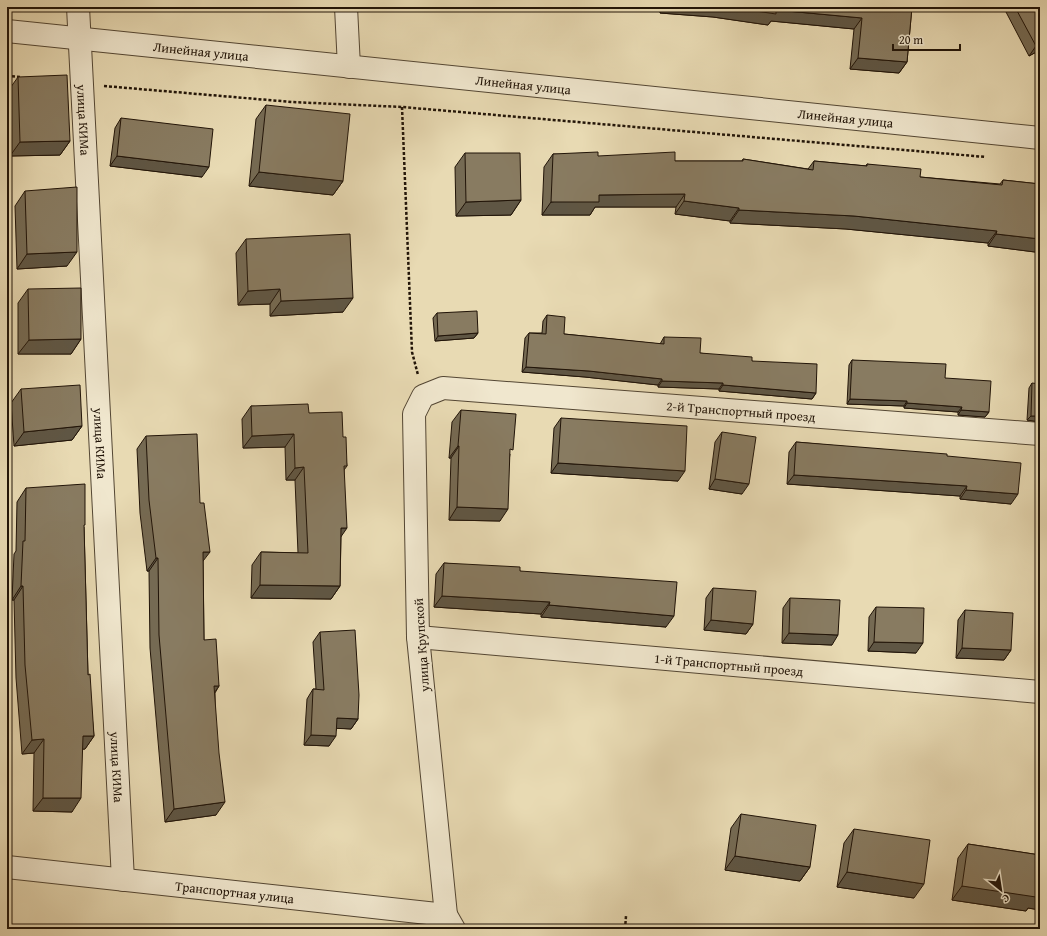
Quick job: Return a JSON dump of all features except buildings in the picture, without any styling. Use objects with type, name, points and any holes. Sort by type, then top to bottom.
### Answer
[{"type":"street","name":"улица КИМа","points":[[78,7],[123,880]]},
{"type":"street","points":[[346,7],[349,67]]},
{"type":"street","name":"Линейная улица","points":[[7,31],[1040,138]]},
{"type":"street","name":"2-й Транспортный проезд","points":[[433,392],[1040,434]]},
{"type":"street","name":"улица Крупской","points":[[433,392],[414,414],[418,637],[450,922]]},
{"type":"street","name":"1-й Транспортный проезд","points":[[418,637],[1040,692]]},
{"type":"street","name":"Транспортная улица","points":[[7,866],[450,922]]},
{"type":"path","points":[[7,76],[22,78]]},
{"type":"path","points":[[82,84],[292,102],[402,107],[993,158]]},
{"type":"path","points":[[402,107],[412,352],[433,392]]},
{"type":"path","points":[[625,929],[626,916]]}]
